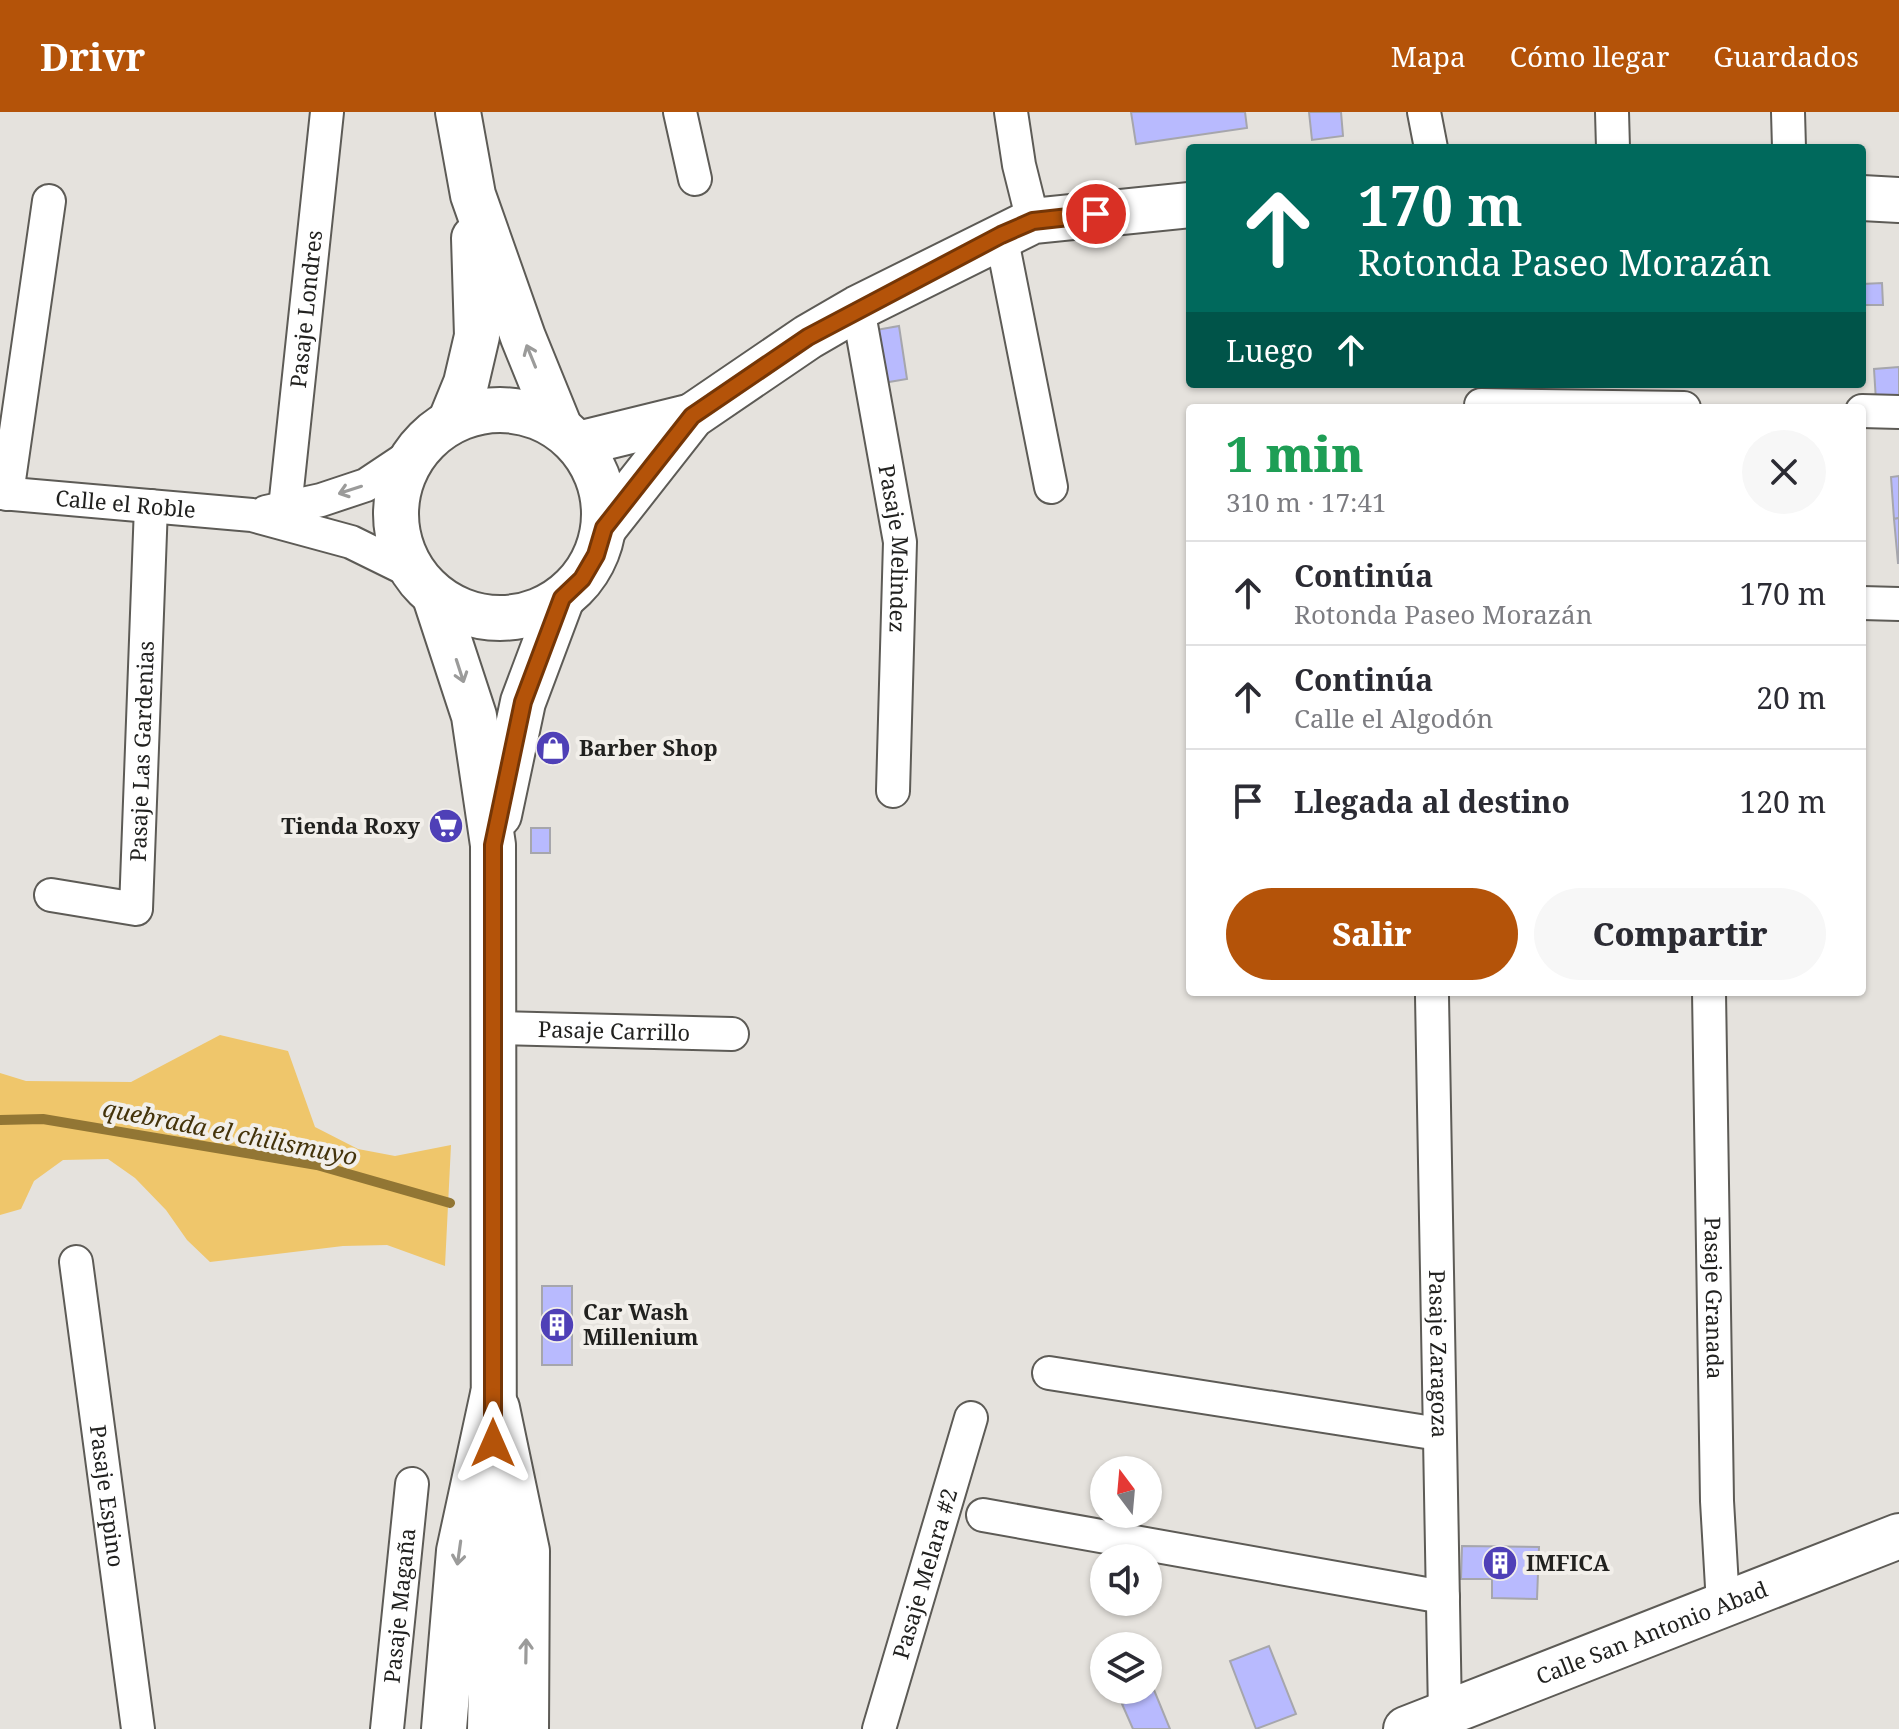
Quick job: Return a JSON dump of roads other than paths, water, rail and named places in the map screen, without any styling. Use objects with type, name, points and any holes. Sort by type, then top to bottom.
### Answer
[{"type":"main road","points":[[450,422],[466,383],[477,336],[473,195],[458,112]]},
{"type":"main road","points":[[424,584],[465,613],[498,618],[532,613],[562,598],[582,579],[596,555],[604,528],[604,501],[597,474],[569,436],[523,337],[473,195]]},
{"type":"main road","points":[[1866,198],[1899,200]]},
{"type":"main road","points":[[604,528],[692,416],[808,337],[858,308],[1017,228],[1186,206]]},
{"type":"main road","points":[[490,1729],[494,1547],[493,845],[474,716],[424,584],[399,543],[395,511],[401,479],[417,451],[431,435],[450,422],[476,412],[505,409],[534,415],[569,436],[692,416]]},
{"type":"main road","points":[[493,845],[523,702],[562,598]]},
{"type":"main road","points":[[444,1729],[459,1551],[493,1394]]},
{"type":"main road","points":[[493,1394],[527,1551],[526,1729]]},
{"type":"main road","name":"Calle San Antonio Abad","points":[[1425,1722],[1899,1536]]},
{"type":"street","name":"Pasaje Londres","points":[[285,508],[327,112]]},
{"type":"street","points":[[680,112],[695,179]]},
{"type":"street","points":[[1011,112],[1019,165],[1017,228],[1051,487]]},
{"type":"street","points":[[1424,112],[1430,144]]},
{"type":"street","points":[[1612,112],[1613,144]]},
{"type":"street","points":[[1788,112],[1789,144]]},
{"type":"street","points":[[3,494],[49,201]]},
{"type":"street","name":"Pasaje Melindez","points":[[858,308],[900,542],[893,791]]},
{"type":"street","points":[[1866,411],[1899,412]]},
{"type":"street","name":"Calle el Roble","points":[[252,515],[366,485],[417,451]]},
{"type":"street","name":"Calle el Roble","points":[[3,494],[252,515],[351,542],[424,584]]},
{"type":"street","name":"Pasaje Las Gardenias","points":[[51,895],[136,909],[151,506]]},
{"type":"street","points":[[1866,603],[1899,604]]},
{"type":"street","name":"Pasaje Zaragoza","points":[[1425,1722],[1443,1597],[1432,996]]},
{"type":"street","name":"Pasaje Granada","points":[[1709,996],[1717,1501],[1723,1604]]},
{"type":"street","name":"Pasaje Carrillo","points":[[494,1028],[732,1034]]},
{"type":"street","name":"Pasaje Espino","points":[[76,1262],[138,1729]]},
{"type":"street","points":[[1049,1373],[1439,1434]]},
{"type":"street","name":"Pasaje Melara #2","points":[[879,1729],[971,1418]]},
{"type":"street","name":"Pasaje Magaña","points":[[387,1729],[412,1484]]},
{"type":"street","points":[[983,1515],[1443,1597]]},
{"type":"waterway","name":"quebrada el chilismuyo","points":[[0,1120],[43,1119],[317,1165],[450,1203]]},
{"type":"place","name":"Barber Shop","points":[[553,748]]},
{"type":"place","name":"Tienda Roxy","points":[[446,826]]},
{"type":"place","name":"Car Wash Millenium","points":[[557,1325]]},
{"type":"place","name":"IMFICA","points":[[1500,1563]]}]
